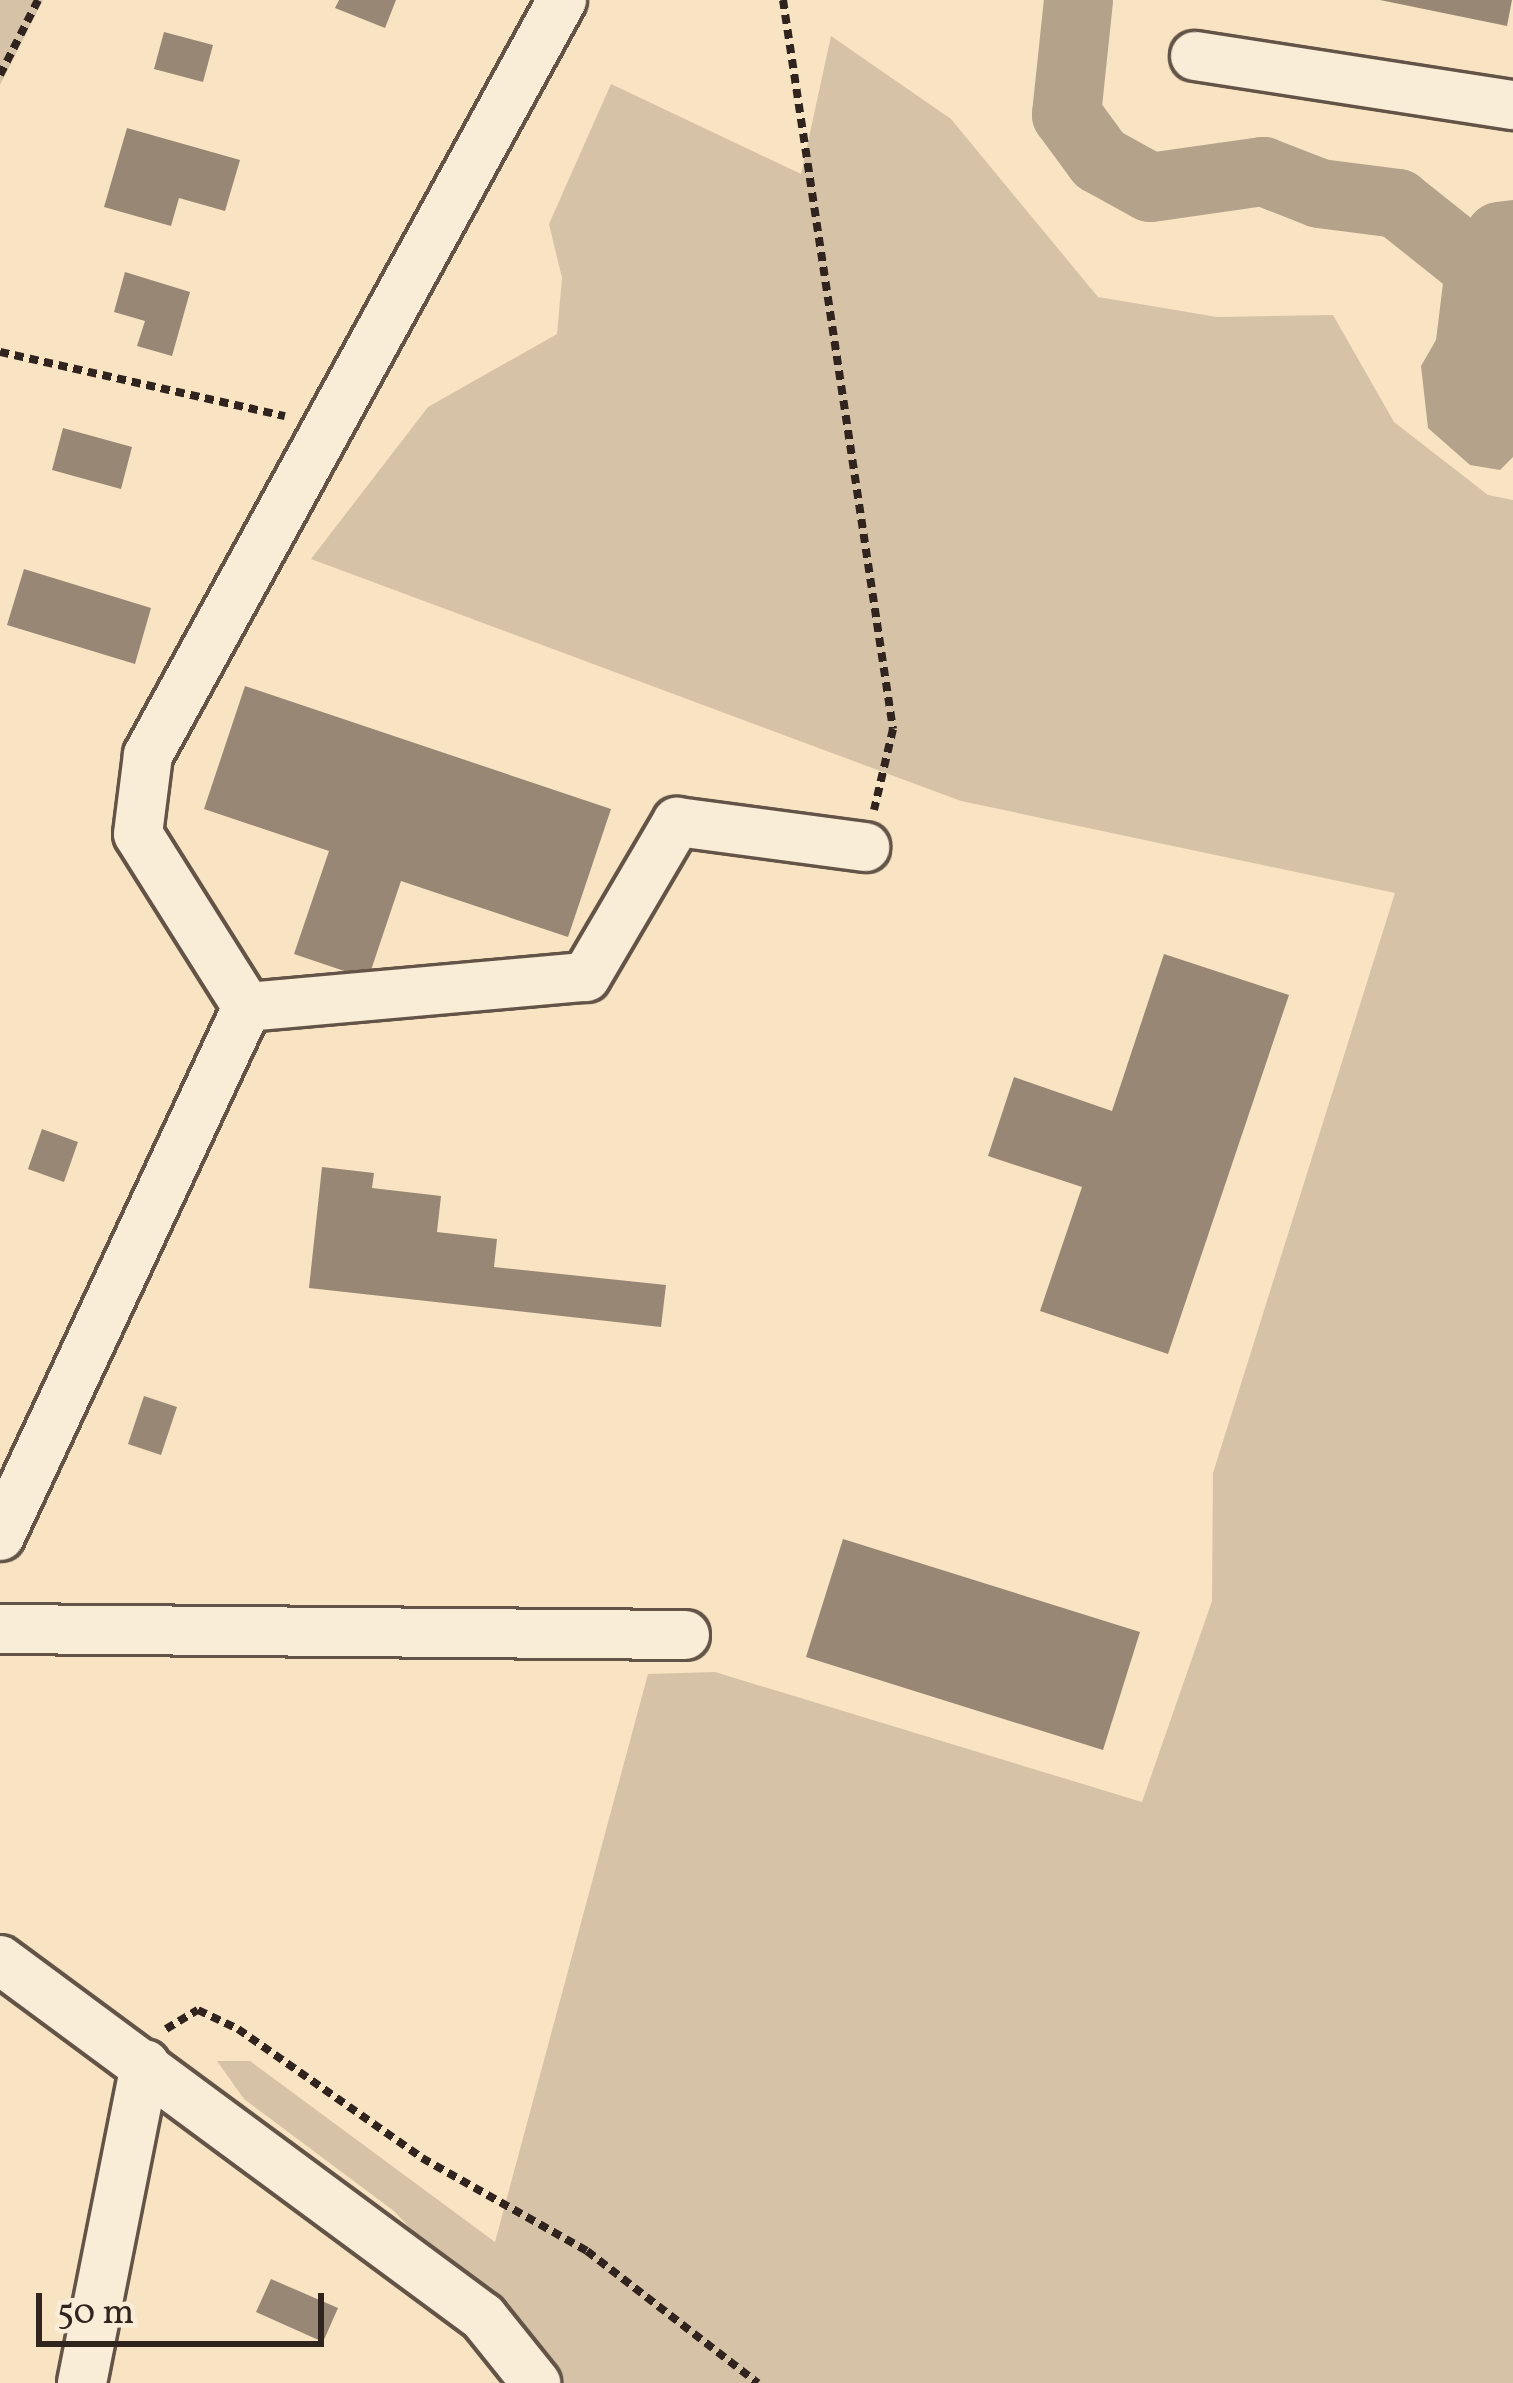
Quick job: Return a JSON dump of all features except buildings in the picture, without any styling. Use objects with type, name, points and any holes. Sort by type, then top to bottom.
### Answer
[{"type":"street","points":[[247,1007],[138,834],[148,755],[335,428],[562,0]]},
{"type":"street","points":[[1195,56],[1513,105]]},
{"type":"street","points":[[247,1007],[586,977],[677,822],[865,847]]},
{"type":"street","points":[[0,1536],[247,1007]]},
{"type":"street","points":[[0,1629],[685,1635]]},
{"type":"street","points":[[0,1960],[483,2318],[536,2383]]},
{"type":"street","points":[[82,2383],[146,2064]]},
{"type":"path","points":[[0,75],[38,0]]},
{"type":"path","points":[[783,0],[893,729],[865,847]]},
{"type":"path","points":[[0,352],[335,428]]},
{"type":"path","points":[[146,2064],[172,2020],[198,2011],[587,2251],[758,2383]]},
{"type":"shaded area","points":[[0,0],[43,0],[0,85]]},
{"type":"shaded area","points":[[831,36],[951,119],[1098,297],[1217,317],[1333,315],[1394,422],[1488,495],[1513,500],[1513,2383],[554,2383],[394,2211],[244,2099],[217,2061],[250,2061],[495,2242],[648,1674],[715,1672],[1142,1802],[1212,1601],[1213,1473],[1395,893],[961,801],[311,559],[428,407],[557,334],[562,278],[549,224],[611,84],[801,174]]},
{"type":"shaded area","points":[[1469,244],[1513,263],[1513,457],[1500,470],[1470,465],[1428,428],[1421,366],[1436,340],[1446,259]]},
{"type":"waterway","points":[[1078,0],[1066,114],[1099,159],[1150,187],[1263,171],[1319,193],[1397,203],[1465,257],[1487,260],[1499,236],[1513,234]]}]
